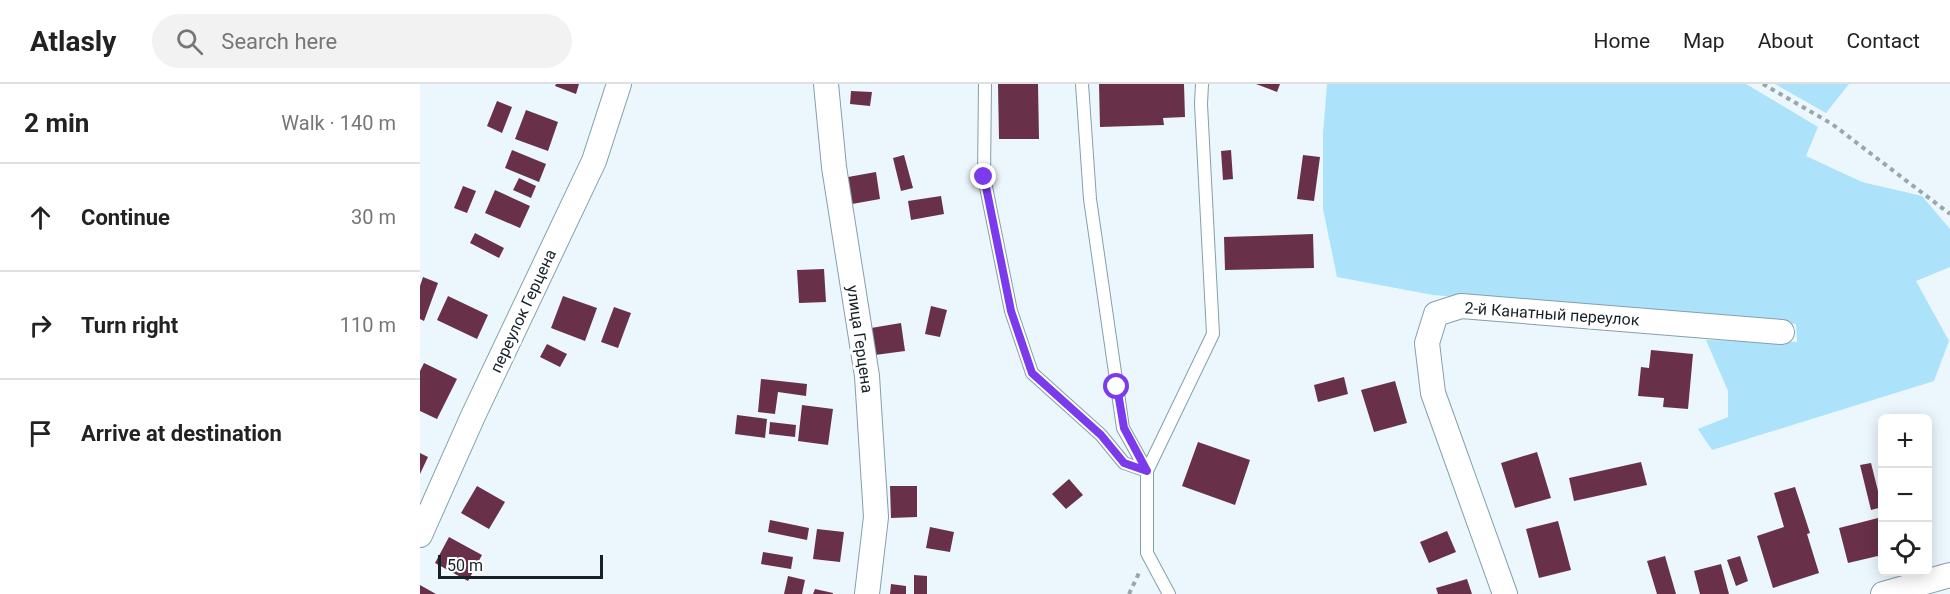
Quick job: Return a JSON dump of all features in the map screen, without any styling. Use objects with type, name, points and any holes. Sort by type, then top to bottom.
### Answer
[{"type":"street","name":"переулок Герцена","points":[[420,535],[473,416],[594,160],[619,84]]},
{"type":"street","name":"улица Герцена","points":[[826,84],[834,167],[867,376],[876,517],[867,594]]},
{"type":"street","name":"2-й Канатный переулок","points":[[1505,594],[1433,393],[1427,343],[1436,314],[1461,306],[1782,332]]},
{"type":"street","points":[[1883,594],[1950,575]]},
{"type":"lane","points":[[985,84],[984,177],[1011,311],[1032,373],[1101,435],[1124,463],[1147,471]]},
{"type":"lane","points":[[1082,84],[1090,199],[1124,428],[1147,471]]},
{"type":"lane","points":[[1169,594],[1147,553],[1147,471],[1213,334],[1201,104],[1202,84]]},
{"type":"path","points":[[1763,84],[1832,124],[1950,214]]},
{"type":"shaded area","points":[[1327,84],[1746,84],[1818,127],[1806,156],[1862,182],[1922,196],[1950,229],[1950,267],[1916,281],[1949,341],[1934,381],[1712,450],[1698,429],[1728,417],[1728,391],[1706,340],[1797,342],[1796,324],[1433,295],[1337,277],[1323,209],[1323,134]]},
{"type":"shaded area","points":[[1775,84],[1849,84],[1826,113]]},
{"type":"building","points":[[556,84],[579,84],[576,94],[555,86]]},
{"type":"building","points":[[998,84],[1038,84],[1039,139],[999,139]]},
{"type":"building","points":[[1099,84],[1184,84],[1185,117],[1163,118],[1164,125],[1100,127]]},
{"type":"building","points":[[1256,84],[1280,84],[1277,92]]},
{"type":"building","points":[[851,91],[872,92],[870,106],[850,104]]},
{"type":"building","points":[[497,101],[512,107],[502,133],[487,126]]},
{"type":"building","points":[[526,110],[558,122],[548,151],[515,139]]},
{"type":"building","points":[[512,150],[546,164],[539,182],[505,168]]},
{"type":"building","points":[[1231,150],[1233,179],[1223,180],[1221,151]]},
{"type":"building","points":[[904,155],[913,188],[901,191],[893,158]]},
{"type":"building","points":[[1303,155],[1320,157],[1314,201],[1297,199]]},
{"type":"building","points":[[876,172],[880,199],[852,204],[848,177]]},
{"type":"building","points":[[519,178],[536,186],[531,198],[513,190]]},
{"type":"building","points":[[463,186],[476,191],[467,213],[454,208]]},
{"type":"building","points":[[495,190],[530,206],[520,228],[485,213]]},
{"type":"building","points":[[941,196],[944,214],[911,220],[908,201]]},
{"type":"building","points":[[475,233],[504,248],[499,258],[470,243]]},
{"type":"building","points":[[1313,234],[1314,268],[1225,270],[1224,237]]},
{"type":"building","points":[[824,269],[826,302],[799,303],[797,270]]},
{"type":"building","points":[[423,277],[438,283],[424,321],[420,319],[420,286]]},
{"type":"building","points":[[448,296],[488,315],[477,339],[437,320]]},
{"type":"building","points":[[563,296],[597,308],[585,341],[551,328]]},
{"type":"building","points":[[931,306],[947,310],[940,337],[925,334]]},
{"type":"building","points":[[614,307],[631,313],[618,348],[601,342]]},
{"type":"building","points":[[901,323],[905,351],[875,355],[871,328]]},
{"type":"building","points":[[547,344],[567,354],[560,367],[540,357]]},
{"type":"building","points":[[1651,350],[1693,354],[1688,409],[1663,407],[1664,398],[1638,396],[1641,367],[1649,368]]},
{"type":"building","points":[[424,363],[457,379],[437,419],[420,411],[420,371]]},
{"type":"building","points":[[1344,377],[1348,394],[1318,402],[1314,385]]},
{"type":"building","points":[[761,379],[807,384],[806,396],[778,392],[775,414],[758,412]]},
{"type":"building","points":[[1395,381],[1407,423],[1374,432],[1361,390]]},
{"type":"building","points":[[802,405],[833,409],[828,445],[798,441]]},
{"type":"building","points":[[737,415],[767,419],[765,438],[735,434]]},
{"type":"building","points":[[770,422],[796,425],[795,437],[769,434]]},
{"type":"building","points":[[1198,442],[1250,460],[1235,505],[1182,486]]},
{"type":"building","points":[[1537,452],[1551,498],[1515,508],[1501,463]]},
{"type":"building","points":[[420,453],[428,457],[420,474]]},
{"type":"building","points":[[1641,462],[1647,485],[1574,501],[1569,478]]},
{"type":"building","points":[[1871,463],[1878,491],[1878,508],[1871,510],[1860,465]]},
{"type":"building","points":[[1069,479],[1083,495],[1066,509],[1052,494]]},
{"type":"building","points":[[477,486],[505,502],[489,529],[461,513]]},
{"type":"building","points":[[890,486],[917,486],[917,517],[891,518]]},
{"type":"building","points":[[1795,487],[1810,533],[1807,534],[1819,573],[1773,588],[1757,536],[1784,527],[1774,493]]},
{"type":"building","points":[[1878,518],[1878,556],[1848,563],[1839,528]]},
{"type":"building","points":[[770,520],[809,528],[807,540],[768,532]]},
{"type":"building","points":[[1558,521],[1571,570],[1539,578],[1526,529]]},
{"type":"building","points":[[930,527],[954,532],[950,552],[926,548]]},
{"type":"building","points":[[817,529],[844,532],[840,562],[813,559]]},
{"type":"building","points":[[1447,531],[1456,552],[1429,563],[1420,542]]},
{"type":"building","points":[[449,537],[482,555],[468,581],[435,563]]},
{"type":"building","points":[[763,552],[793,557],[791,569],[761,564]]},
{"type":"building","points":[[1665,556],[1676,594],[1657,594],[1647,561]]},
{"type":"building","points":[[1740,556],[1748,581],[1736,586],[1727,560]]},
{"type":"building","points":[[1721,564],[1729,594],[1700,594],[1694,571]]},
{"type":"building","points":[[914,575],[927,576],[927,594],[914,594]]},
{"type":"building","points":[[788,576],[805,580],[802,594],[784,594]]},
{"type":"building","points":[[1467,579],[1472,594],[1438,594],[1436,588]]},
{"type":"building","points":[[891,584],[906,586],[906,594],[890,594]]},
{"type":"building","points":[[420,585],[436,594],[420,594]]},
{"type":"building","points":[[815,589],[833,593],[833,594],[813,594]]},
{"type":"route","points":[[984,177],[1011,311],[1032,373],[1101,435],[1124,463],[1147,471],[1124,428],[1117,387]]}]
